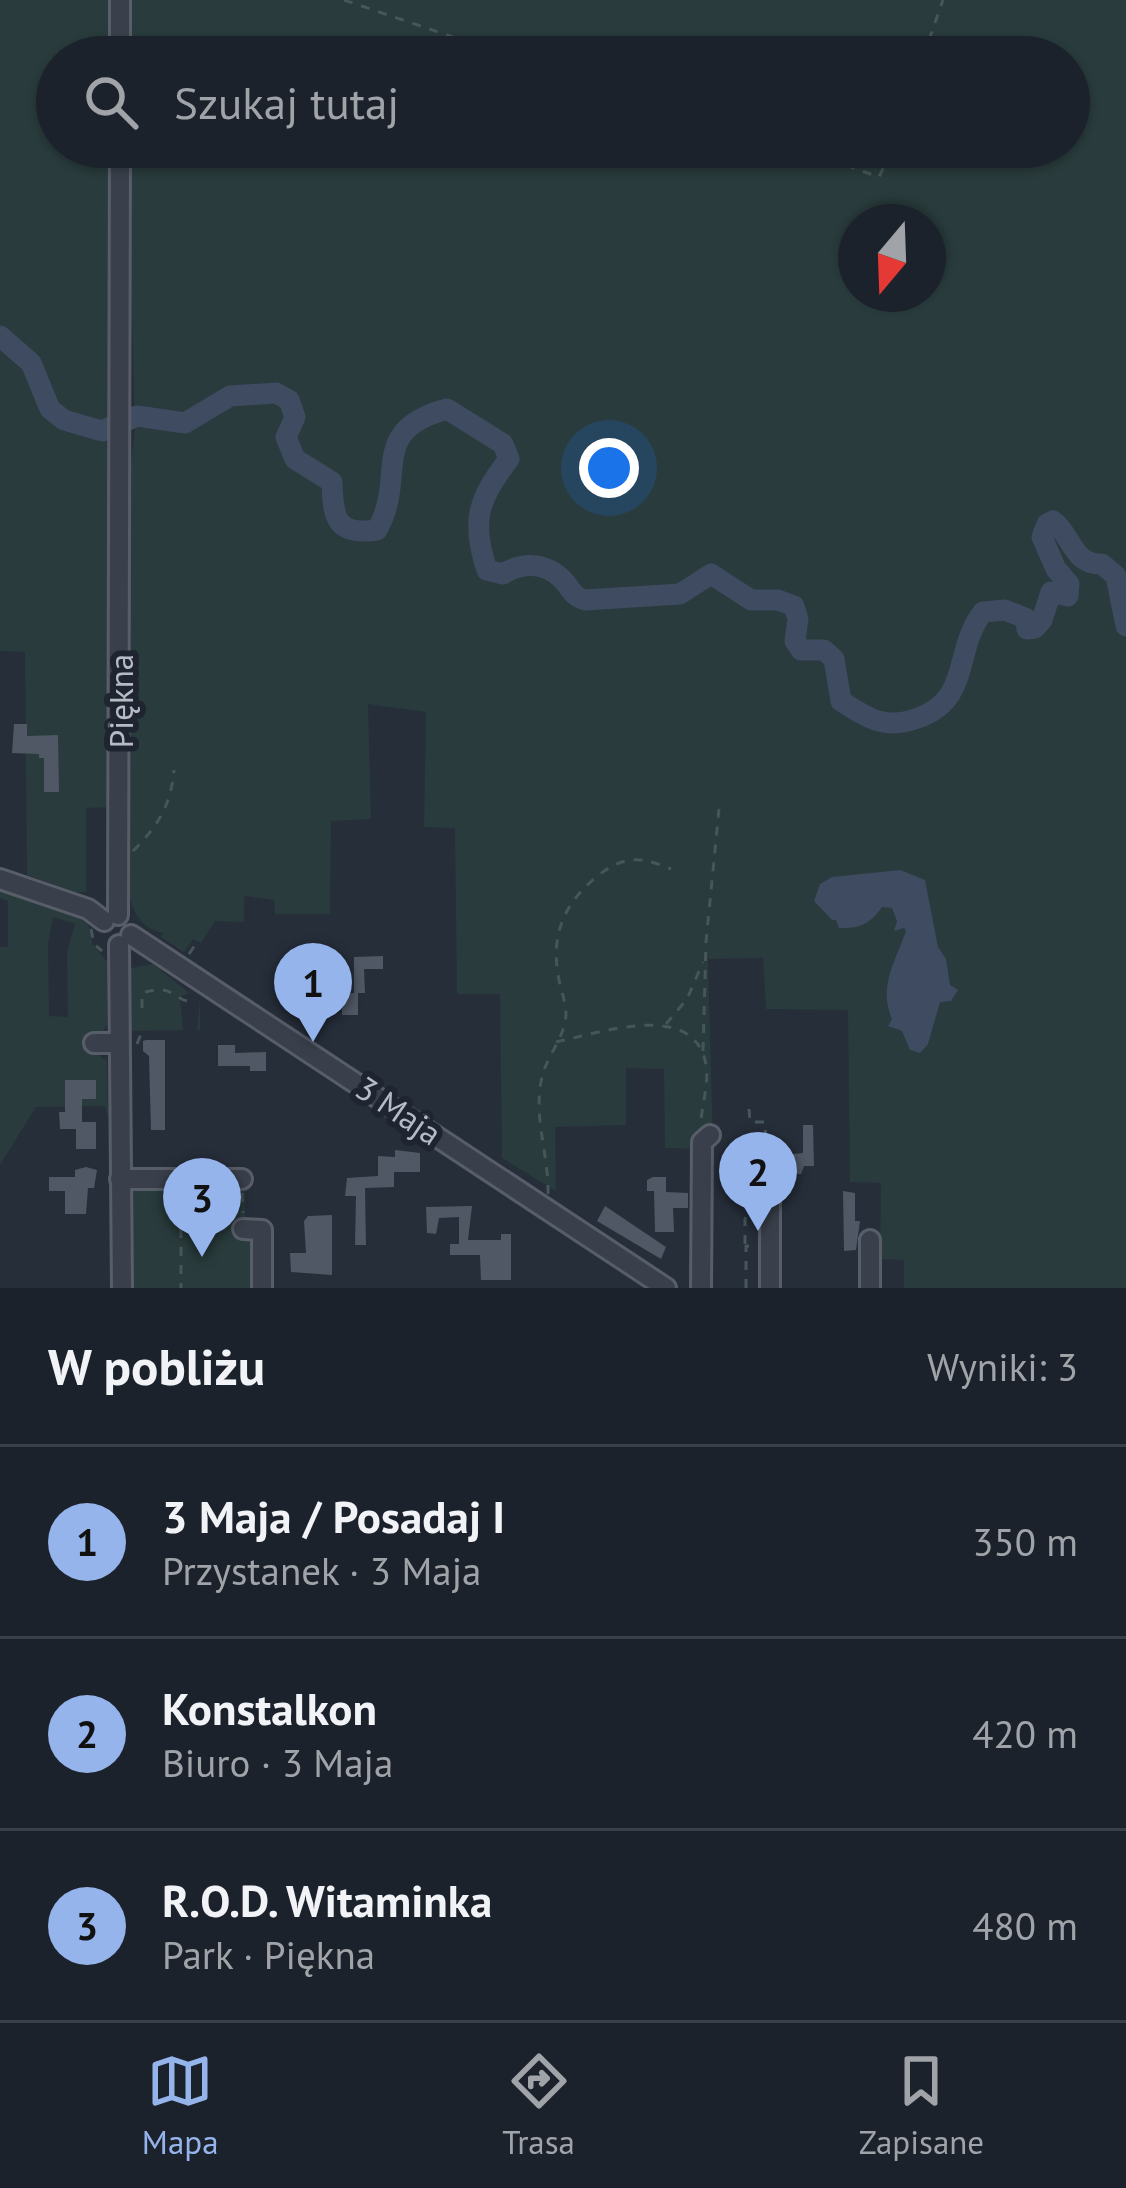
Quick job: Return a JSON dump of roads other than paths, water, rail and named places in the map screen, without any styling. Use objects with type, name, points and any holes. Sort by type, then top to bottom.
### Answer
[{"type":"street","points":[[120,0],[120,36]]},
{"type":"street","name":"Piękna","points":[[104,919],[120,855],[120,168]]},
{"type":"street","points":[[0,879],[92,911],[104,919],[105,940],[120,946],[133,1044],[112,1236],[122,1288]]},
{"type":"street","name":"3 Maja","points":[[120,946],[542,1206],[666,1288]]},
{"type":"street","points":[[94,1043],[133,1044]]},
{"type":"street","points":[[701,1288],[706,1139]]},
{"type":"street","points":[[770,1156],[770,1288]]},
{"type":"street","points":[[120,1179],[242,1179]]},
{"type":"street","points":[[243,1229],[262,1230],[262,1288]]},
{"type":"street","points":[[870,1240],[870,1288]]},
{"type":"water","points":[[900,870],[925,880],[938,947],[946,959],[950,985],[958,990],[951,1001],[940,1002],[928,1044],[920,1053],[910,1050],[902,1031],[888,1026],[892,1019],[887,985],[906,931],[894,931],[897,921],[892,908],[882,907],[859,926],[839,928],[814,901],[820,884],[832,877]]},
{"type":"waterway","points":[[0,336],[31,363],[50,409],[64,420],[102,431],[137,416],[185,423],[230,396],[276,393],[289,400],[295,417],[286,437],[295,459],[332,482],[336,514],[352,530],[377,530],[386,510],[397,443],[422,418],[447,409],[503,444],[509,459],[480,510],[479,537],[487,570],[503,574],[518,567],[541,567],[555,573],[585,600],[680,594],[711,574],[751,600],[778,600],[794,606],[798,619],[795,641],[801,650],[824,650],[834,659],[841,701],[878,721],[918,718],[947,699],[983,612],[1005,610],[1025,618],[1027,629],[1035,628],[1051,592],[1068,596],[1069,584],[1056,569],[1042,537],[1053,521],[1084,560],[1102,564],[1116,576],[1126,626]]},
{"type":"place","name":"3 Maja / Posadaj I","points":[[313,1042]]},
{"type":"place","name":"Konstalkon","points":[[758,1231]]},
{"type":"place","name":"R.O.D. Witaminka","points":[[202,1257]]}]
